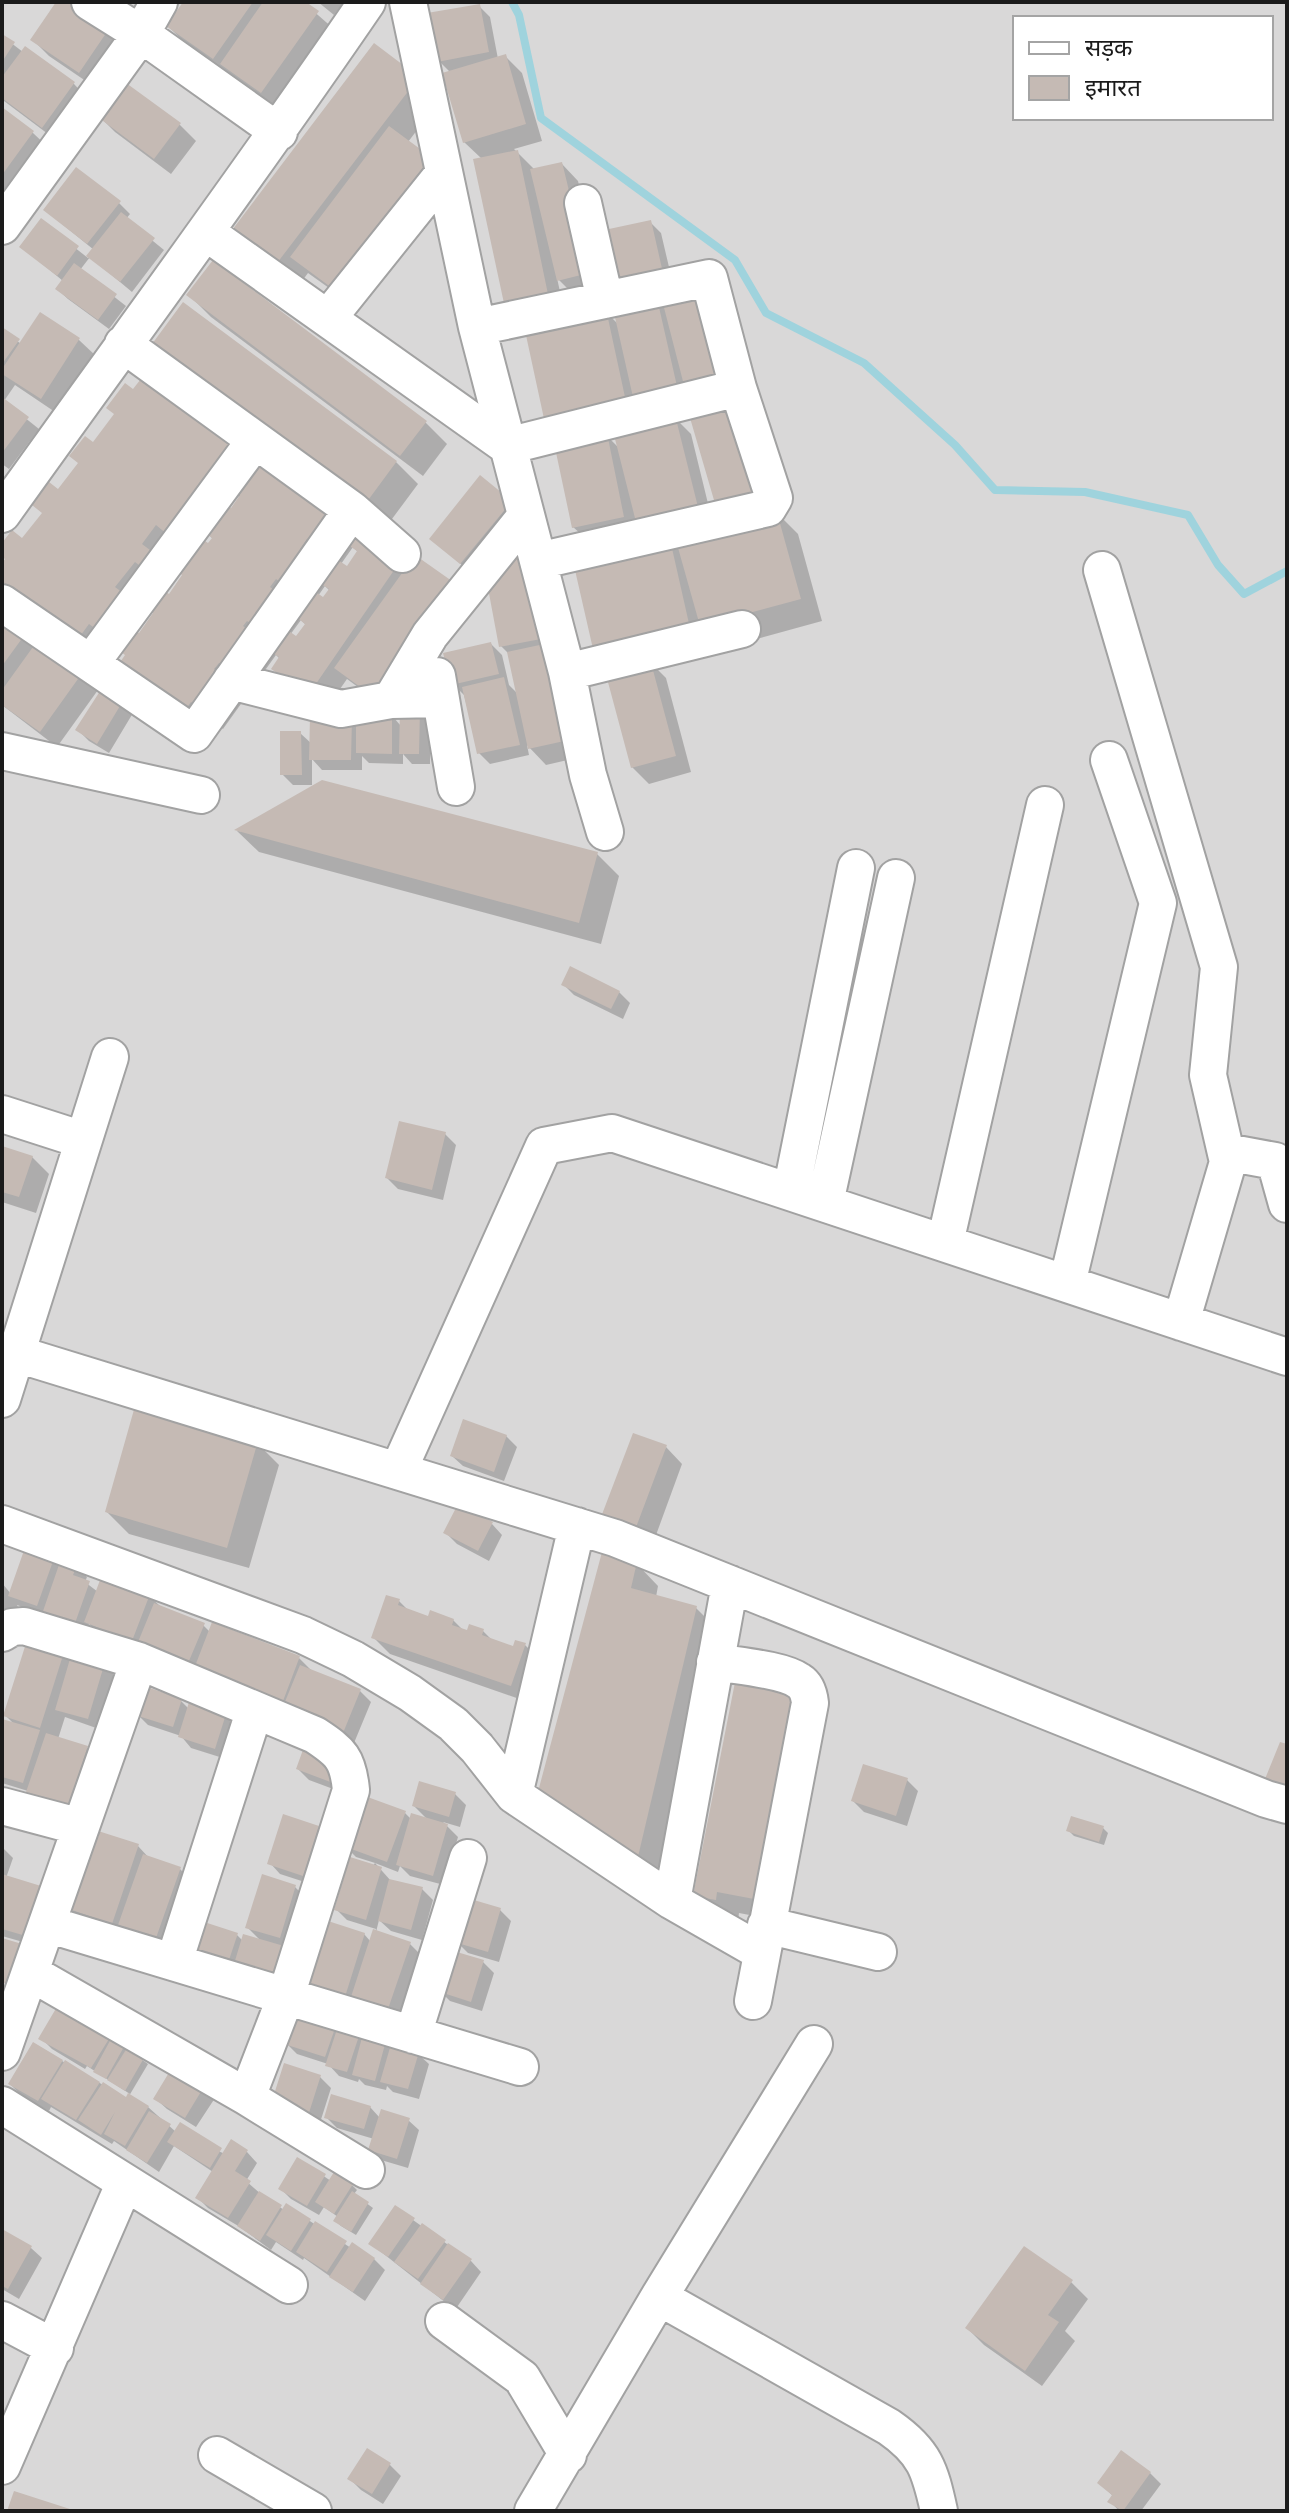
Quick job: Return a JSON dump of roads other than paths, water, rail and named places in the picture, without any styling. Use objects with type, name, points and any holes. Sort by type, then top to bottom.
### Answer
[{"type":"street","points":[[90,2],[141,34],[279,132]]},
{"type":"street","points":[[2,226],[141,34],[159,2]]},
{"type":"street","points":[[2,514],[123,344],[207,233],[367,2]]},
{"type":"street","points":[[408,2],[477,327],[567,672],[588,775],[605,832]]},
{"type":"street","points":[[328,318],[444,173]]},
{"type":"street","points":[[583,203],[605,300]]},
{"type":"street","points":[[207,233],[507,446],[738,388]]},
{"type":"street","points":[[477,327],[709,278],[738,388],[774,498],[768,508],[538,561]]},
{"type":"street","points":[[123,344],[254,442],[352,510],[402,554]]},
{"type":"street","points":[[91,663],[254,442]]},
{"type":"street","points":[[2,603],[194,734],[352,510]]},
{"type":"street","points":[[391,700],[430,635],[526,516]]},
{"type":"street","points":[[1102,570],[1219,967],[1208,1075],[1228,1162],[1181,1322]]},
{"type":"street","points":[[567,672],[742,629]]},
{"type":"street","points":[[430,635],[456,787]]},
{"type":"street","points":[[231,681],[341,709],[391,700],[441,699]]},
{"type":"street","points":[[2,751],[201,795]]},
{"type":"street","points":[[1067,1284],[1158,903],[1109,760]]},
{"type":"street","points":[[945,1243],[1045,805]]},
{"type":"street","points":[[808,1198],[856,868]]},
{"type":"street","points":[[808,1198],[896,878]]},
{"type":"street","points":[[2,1399],[110,1057]]},
{"type":"street","points":[[2,1114],[83,1140]]},
{"type":"street","points":[[398,1471],[544,1146],[612,1133],[1287,1357]]},
{"type":"street","points":[[1226,1152],[1275,1161],[1287,1204]]},
{"type":"street","points":[[17,1354],[615,1538],[1287,1805]]},
{"type":"street","points":[[2,1524],[303,1635],[353,1659],[410,1693],[453,1724],[477,1748],[514,1795],[672,1901],[764,1939],[878,1952]]},
{"type":"street","points":[[514,1795],[577,1526]]},
{"type":"street","points":[[672,1901],[730,1584]]},
{"type":"street","points":[[5,1639],[24,1626],[139,1661],[254,1712],[315,1735],[333,1746],[346,1760],[351,1790],[286,1996],[247,2097]]},
{"type":"street","points":[[2,2052],[139,1661]]},
{"type":"street","points":[[715,1662],[789,1676],[801,1681],[809,1692],[810,1703],[753,2001]]},
{"type":"street","points":[[174,1962],[254,1712]]},
{"type":"street","points":[[2,1806],[81,1827]]},
{"type":"street","points":[[413,2035],[468,1858]]},
{"type":"street","points":[[47,1924],[520,2067]]},
{"type":"street","points":[[31,1973],[247,2097],[366,2170]]},
{"type":"street","points":[[533,2511],[814,2044]]},
{"type":"street","points":[[2,2105],[289,2285]]},
{"type":"street","points":[[2,2466],[125,2182]]},
{"type":"street","points":[[659,2297],[905,2438],[930,2470],[939,2511]]},
{"type":"street","points":[[2,2320],[55,2348]]},
{"type":"street","points":[[444,2321],[522,2378],[568,2455]]},
{"type":"street","points":[[217,2455],[313,2511]]},
{"type":"waterway","points":[[512,2],[519,15],[541,118],[735,260],[766,313],[864,363],[955,445],[995,490],[1085,492],[1188,515],[1218,565],[1244,594],[1287,571]]}]
